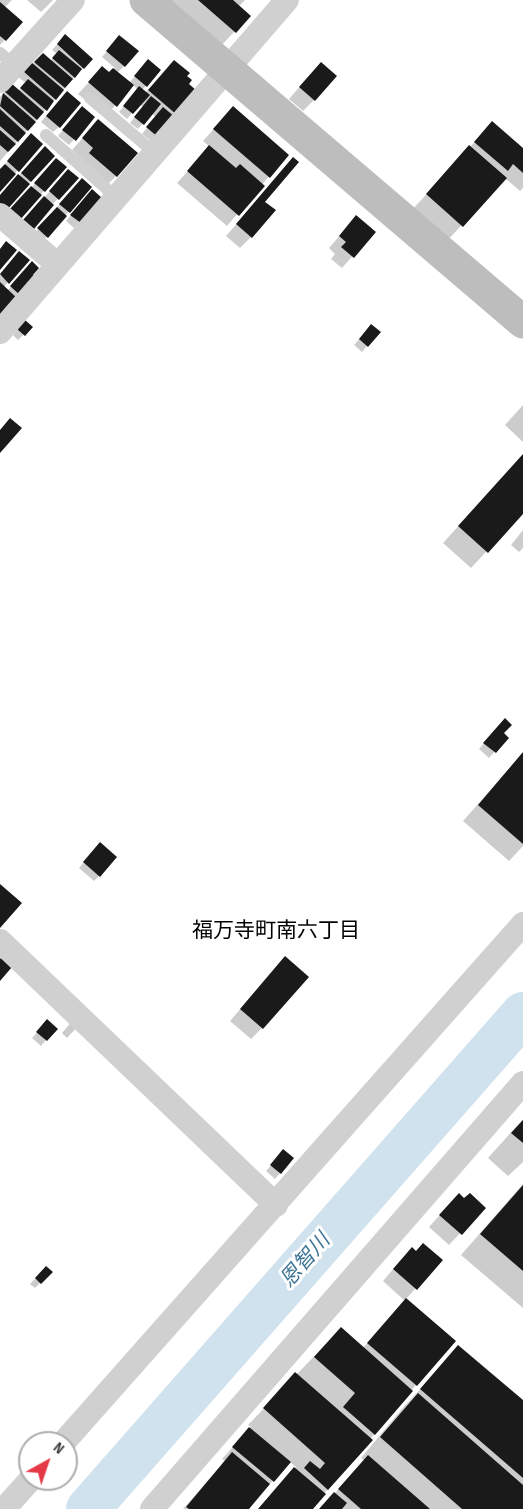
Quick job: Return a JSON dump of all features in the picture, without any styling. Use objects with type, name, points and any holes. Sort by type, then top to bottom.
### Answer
[{"type":"street","points":[[5,66],[73,0]]},
{"type":"street","points":[[146,0],[523,322]]},
{"type":"street","points":[[0,332],[286,0]]},
{"type":"street","points":[[0,215],[58,265]]},
{"type":"street","points":[[74,1431],[523,924]]},
{"type":"street","points":[[0,941],[276,1205]]},
{"type":"street","points":[[152,1509],[523,1083]]},
{"type":"street","points":[[4,1509],[20,1491]]},
{"type":"lane","points":[[90,98],[155,153]]},
{"type":"lane","points":[[46,135],[116,197]]},
{"type":"building","points":[[198,0],[233,0],[251,16],[236,33]]},
{"type":"building","points":[[0,2],[23,22],[6,41],[0,36]]},
{"type":"building","points":[[65,34],[93,59],[84,69],[57,44]]},
{"type":"building","points":[[119,35],[139,51],[125,67],[106,51]]},
{"type":"building","points":[[59,50],[82,69],[75,78],[52,58]]},
{"type":"building","points":[[43,53],[73,79],[65,88],[34,62]]},
{"type":"building","points":[[148,59],[161,70],[147,87],[134,76]]},
{"type":"building","points":[[174,60],[190,73],[187,76],[192,80],[189,84],[197,91],[177,115],[148,90]]},
{"type":"building","points":[[31,62],[64,90],[56,100],[23,71]]},
{"type":"building","points":[[321,62],[337,76],[315,101],[299,87]]},
{"type":"building","points":[[102,66],[109,72],[113,68],[134,85],[117,107],[88,82]]},
{"type":"building","points":[[28,79],[54,101],[47,111],[20,88]]},
{"type":"building","points":[[11,83],[44,112],[37,120],[4,91]]},
{"type":"building","points":[[139,86],[150,95],[133,114],[123,106]]},
{"type":"building","points":[[67,91],[81,103],[60,128],[46,116]]},
{"type":"building","points":[[3,93],[36,122],[28,131],[0,106]]},
{"type":"building","points":[[151,96],[161,104],[144,125],[134,117]]},
{"type":"building","points":[[82,106],[95,117],[76,141],[62,130]]},
{"type":"building","points":[[233,106],[289,155],[270,178],[213,129]]},
{"type":"building","points":[[163,107],[175,117],[158,137],[146,127]]},
{"type":"building","points":[[0,109],[26,133],[18,142],[0,126]]},
{"type":"building","points":[[98,119],[138,153],[117,177],[89,153],[93,148],[82,138]]},
{"type":"building","points":[[492,121],[523,148],[523,173],[513,164],[508,171],[474,142]]},
{"type":"building","points":[[0,130],[16,144],[8,152],[0,145]]},
{"type":"building","points":[[31,133],[43,144],[19,172],[7,161]]},
{"type":"building","points":[[209,145],[236,168],[240,164],[265,186],[239,216],[187,171]]},
{"type":"building","points":[[469,145],[507,178],[463,227],[426,194]]},
{"type":"building","points":[[45,146],[55,156],[31,182],[21,173]]},
{"type":"building","points":[[293,157],[299,162],[265,202],[276,210],[252,238],[236,224]]},
{"type":"building","points":[[56,158],[67,167],[45,192],[34,183]]},
{"type":"building","points":[[5,164],[16,174],[0,192],[0,169]]},
{"type":"building","points":[[68,169],[79,178],[59,200],[49,191]]},
{"type":"building","points":[[18,174],[30,184],[6,211],[0,205],[0,195]]},
{"type":"building","points":[[82,178],[92,187],[70,213],[59,204]]},
{"type":"building","points":[[31,186],[42,195],[19,221],[8,211]]},
{"type":"building","points":[[92,189],[102,198],[81,223],[70,215]]},
{"type":"building","points":[[44,196],[54,205],[34,229],[23,220]]},
{"type":"building","points":[[57,207],[67,216],[48,238],[37,228]]},
{"type":"building","points":[[356,215],[376,232],[354,258],[341,247],[346,242],[339,236]]},
{"type":"building","points":[[6,241],[17,250],[0,270],[0,249]]},
{"type":"building","points":[[19,251],[30,260],[9,284],[0,274]]},
{"type":"building","points":[[32,261],[39,268],[33,275],[37,278],[21,296],[10,286]]},
{"type":"building","points":[[0,282],[19,300],[0,320]]},
{"type":"building","points":[[25,320],[33,327],[25,336],[17,329]]},
{"type":"building","points":[[371,324],[381,332],[368,347],[359,339]]},
{"type":"building","points":[[10,418],[22,428],[0,453],[0,430]]},
{"type":"building","points":[[523,454],[523,514],[488,553],[458,526]]},
{"type":"building","points":[[505,718],[512,725],[504,733],[509,738],[496,753],[483,743]]},
{"type":"building","points":[[523,752],[523,844],[478,805]]},
{"type":"building","points":[[100,842],[117,857],[100,877],[83,862]]},
{"type":"building","points":[[0,884],[22,903],[0,928]]},
{"type":"building","points":[[285,956],[309,977],[263,1029],[240,1009]]},
{"type":"building","points":[[0,959],[12,967],[0,981]]},
{"type":"building","points":[[47,1019],[58,1029],[47,1041],[36,1032]]},
{"type":"building","points":[[523,1120],[523,1143],[511,1133]]},
{"type":"building","points":[[283,1149],[294,1158],[281,1174],[270,1165]]},
{"type":"building","points":[[523,1185],[523,1271],[480,1234]]},
{"type":"building","points":[[459,1193],[464,1198],[470,1193],[486,1208],[462,1235],[439,1215]]},
{"type":"building","points":[[423,1243],[443,1260],[417,1290],[393,1269],[412,1247],[416,1251]]},
{"type":"building","points":[[46,1266],[53,1272],[41,1284],[35,1278]]},
{"type":"building","points":[[406,1298],[456,1341],[417,1386],[367,1343]]},
{"type":"building","points":[[341,1327],[413,1391],[375,1435],[343,1407],[355,1393],[314,1357]]},
{"type":"building","points":[[458,1345],[523,1400],[523,1478],[420,1389]]},
{"type":"building","points":[[295,1372],[373,1440],[328,1490],[304,1468],[310,1461],[320,1469],[325,1463],[263,1408]]},
{"type":"building","points":[[418,1393],[523,1485],[523,1509],[462,1509],[380,1437]]},
{"type":"building","points":[[249,1427],[291,1462],[274,1482],[232,1447]]},
{"type":"building","points":[[232,1452],[270,1484],[249,1509],[189,1509],[186,1507]]},
{"type":"building","points":[[368,1455],[430,1509],[361,1509],[338,1489]]},
{"type":"building","points":[[294,1467],[326,1494],[313,1509],[258,1509]]},
{"type":"building","points":[[334,1492],[347,1503],[342,1509],[319,1509]]},
{"type":"waterway","name":"恩智川","points":[[88,1509],[523,1014]]},
{"type":"district","name":"福万寺町南六丁目","points":[[276,932]]}]
